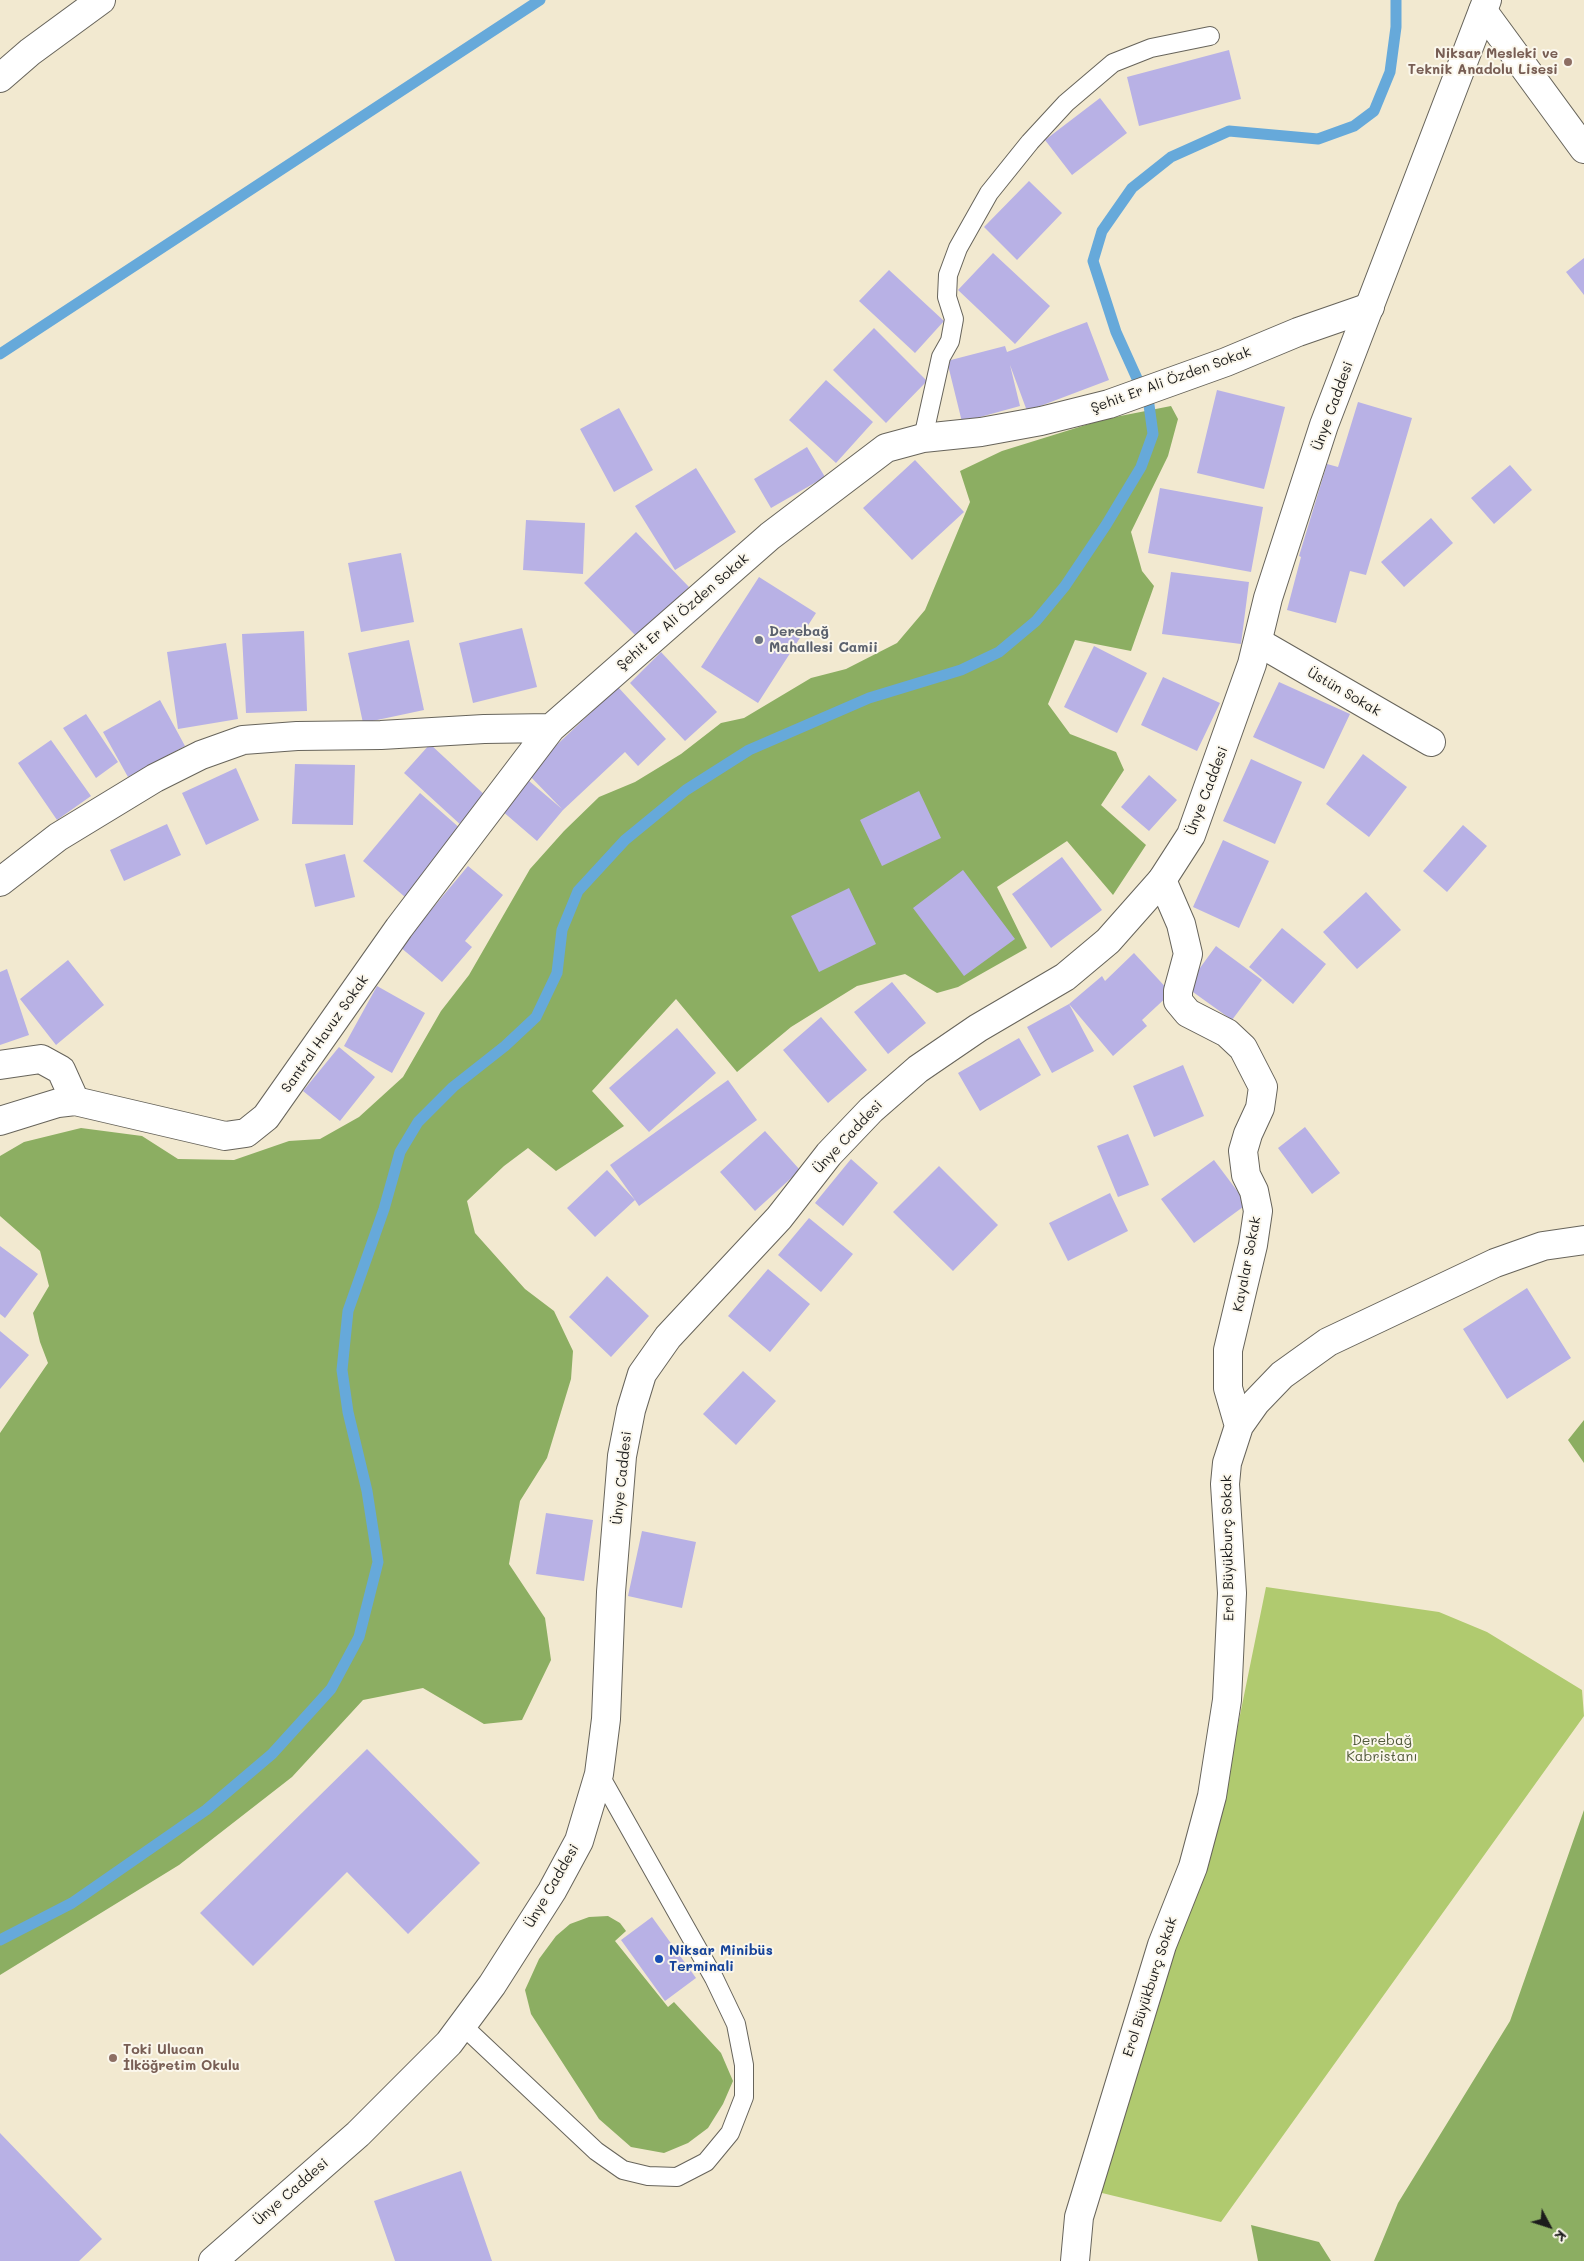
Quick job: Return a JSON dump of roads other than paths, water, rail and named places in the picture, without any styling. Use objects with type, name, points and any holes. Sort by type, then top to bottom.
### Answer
[{"type":"street","points":[[0,78],[30,52],[101,0]]},
{"type":"street","points":[[1485,5],[1584,149]]},
{"type":"street","name":"Ünye Caddesi","points":[[213,2261],[358,2134],[449,2042],[492,1985],[575,1850],[599,1774],[606,1720],[611,1592],[622,1456],[631,1410],[642,1374],[668,1337],[779,1218],[829,1154],[871,1110],[918,1069],[978,1028],[1065,977],[1108,941],[1162,880],[1192,835],[1252,664],[1268,598],[1324,424],[1485,5]]},
{"type":"street","name":"Şehit Er Ali Özden Sokak","points":[[551,728],[770,536],[886,448],[923,438],[981,432],[1041,422],[1109,404],[1226,362],[1298,332],[1370,307]]},
{"type":"street","name":"Üstün Sokak","points":[[1258,642],[1431,742]]},
{"type":"street","points":[[0,882],[58,837],[155,778],[201,755],[243,740],[297,736],[381,735],[484,728],[551,728]]},
{"type":"street","name":"Santral Havuz Sokak","points":[[0,1120],[58,1103],[75,1102],[225,1136],[246,1133],[266,1117],[399,928],[551,728]]},
{"type":"street","name":"Kayalar Sokak","points":[[1162,880],[1182,924],[1188,954],[1178,991],[1178,1001],[1188,1012],[1227,1033],[1243,1048],[1263,1087],[1260,1108],[1248,1134],[1243,1151],[1246,1176],[1254,1191],[1258,1211],[1253,1245],[1228,1350],[1228,1388],[1239,1426]]},
{"type":"street","points":[[0,1065],[41,1059],[61,1070],[75,1102]]},
{"type":"street","name":"Erol Büyükburç Sokak","points":[[1076,2261],[1078,2217],[1162,1945],[1193,1867],[1212,1796],[1226,1700],[1231,1603],[1225,1477],[1226,1462],[1239,1426],[1256,1402],[1282,1375],[1328,1342],[1494,1263],[1543,1246],[1584,1240]]},
{"type":"lane","points":[[923,438],[940,358],[950,341],[954,319],[947,297],[948,275],[958,248],[989,193],[1030,142],[1066,103],[1113,63],[1151,48],[1210,36]]},
{"type":"lane","points":[[462,2025],[596,2151],[623,2170],[648,2176],[677,2177],[706,2162],[730,2133],[744,2097],[744,2065],[736,2024],[714,1978],[599,1774]]},
{"type":"waterway","points":[[0,354],[540,0]]},
{"type":"waterway","points":[[0,1940],[72,1903],[206,1810],[272,1754],[331,1689],[359,1637],[378,1562],[367,1491],[348,1412],[342,1370],[348,1311],[384,1209],[400,1152],[418,1122],[453,1087],[505,1046],[536,1017],[557,973],[562,930],[578,891],[625,840],[686,790],[749,750],[869,698],[961,670],[999,652],[1036,621],[1065,586],[1106,525],[1141,467],[1153,434],[1149,405],[1116,332],[1093,261],[1102,231],[1132,188],[1171,157],[1229,131],[1318,139],[1354,126],[1374,111],[1390,72],[1396,27],[1396,0]]},
{"type":"place","name":"Niksar Mesleki ve Teknik Anadolu Lisesi","points":[[1568,62]]},
{"type":"place","name":"Derebağ Mahallesi Camii","points":[[759,640]]},
{"type":"place","name":"Niksar Minibüs Terminali","points":[[659,1959]]},
{"type":"place","name":"Toki Ulucan İlköğretim Okulu","points":[[113,2058]]},
{"type":"park label","name":"Derebağ Kabristanı","points":[[1382,1749]]}]
